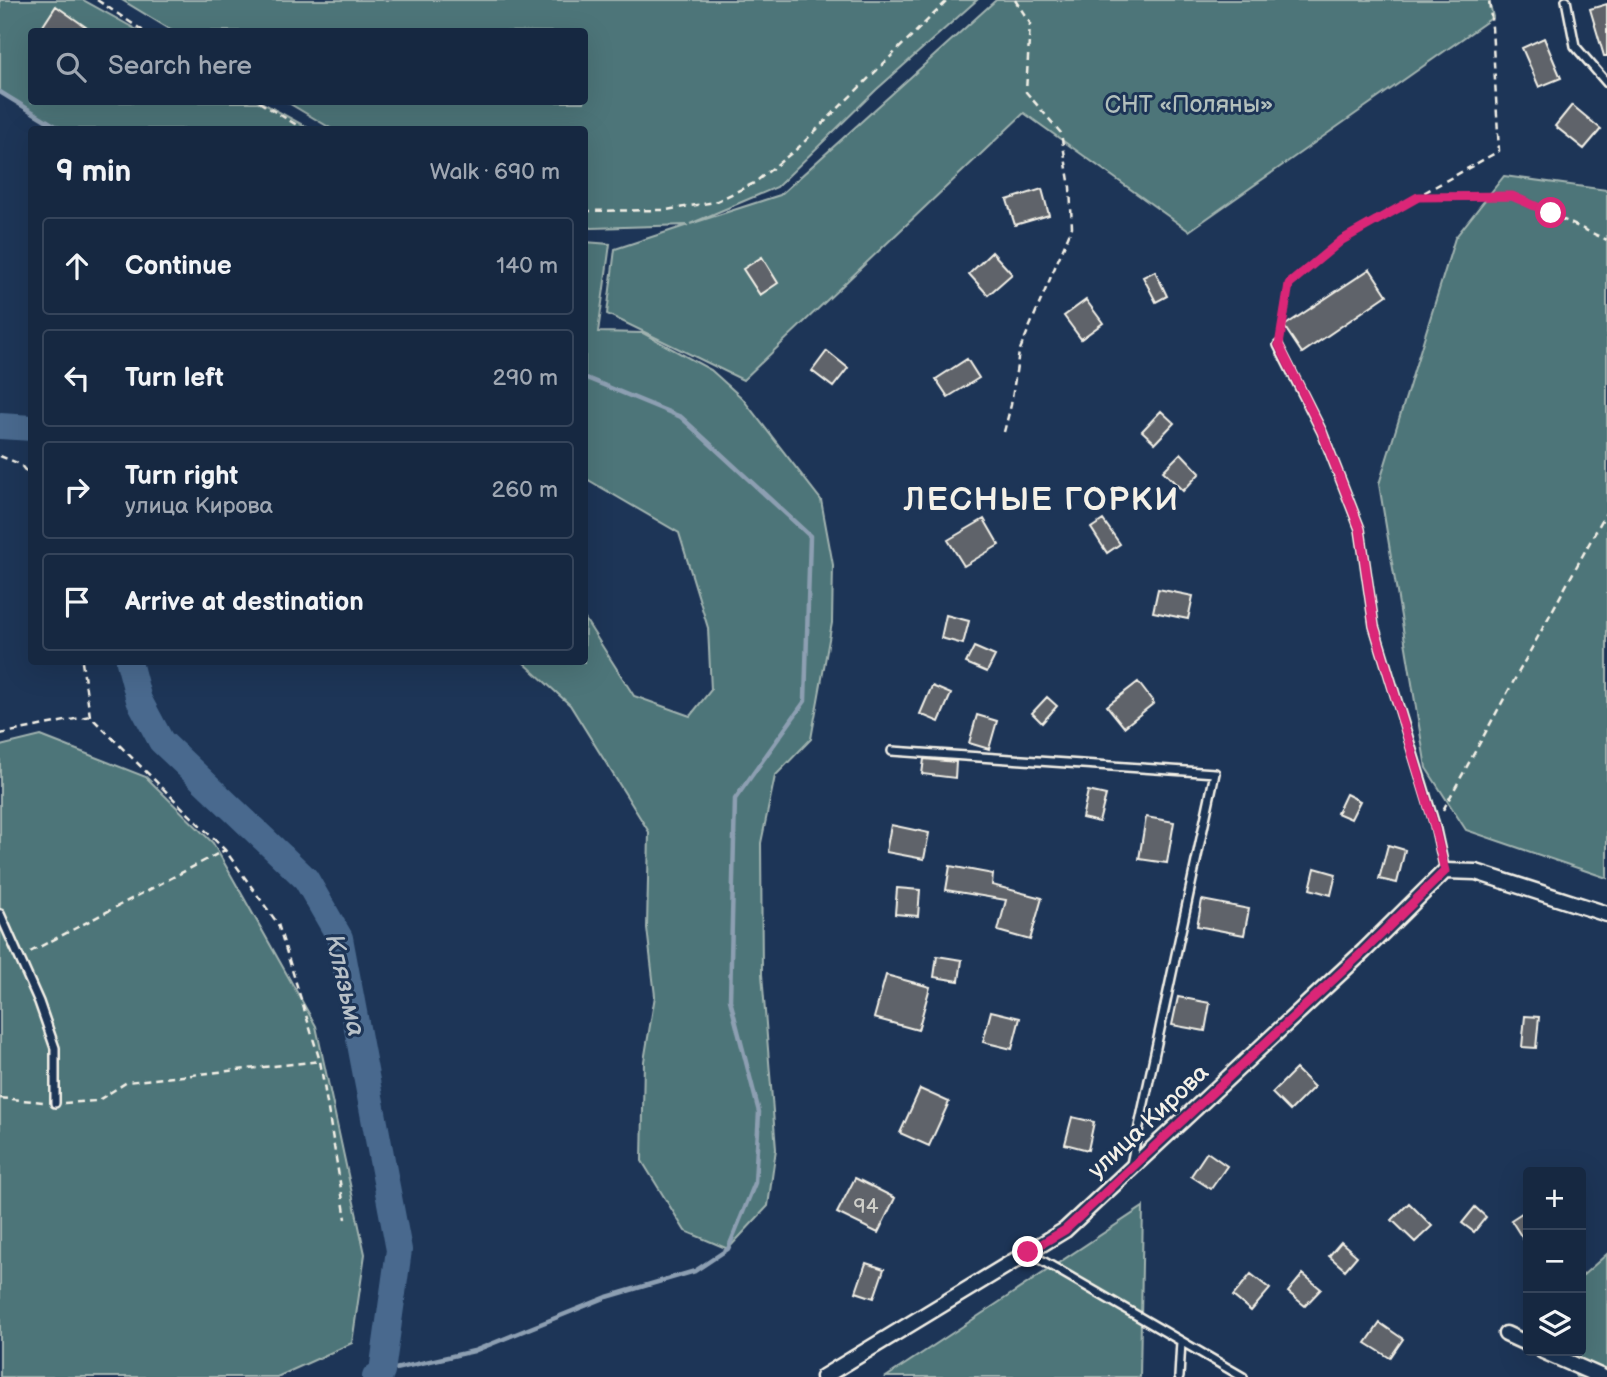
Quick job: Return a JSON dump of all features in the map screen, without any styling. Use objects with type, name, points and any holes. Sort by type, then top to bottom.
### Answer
[{"type":"street","name":"улица Кирова","points":[[822,1377],[1065,1230],[1364,951],[1445,871]]},
{"type":"street","points":[[1445,871],[1476,872],[1607,914]]},
{"type":"street","points":[[1506,1334],[1523,1342]]},
{"type":"street","points":[[1554,1356],[1602,1377]]},
{"type":"lane","points":[[1566,0],[1575,46],[1607,83]]},
{"type":"lane","points":[[1279,345],[1322,432],[1360,529],[1374,626],[1434,825],[1445,871]]},
{"type":"lane","points":[[892,751],[1215,773],[1130,1168]]},
{"type":"lane","points":[[0,914],[39,1002],[55,1048],[55,1103]]},
{"type":"lane","points":[[1028,1252],[1243,1377]]},
{"type":"lane","points":[[1179,1377],[1181,1341]]},
{"type":"path","points":[[97,0],[139,28]]},
{"type":"path","points":[[588,211],[666,210],[715,202],[754,183],[799,147],[948,0]]},
{"type":"path","points":[[1004,432],[1019,352],[1072,228],[1070,187],[1061,132],[1026,92],[1030,23],[1015,0]]},
{"type":"path","points":[[1279,345],[1289,284],[1342,240],[1499,151],[1489,0]]},
{"type":"path","points":[[264,105],[298,126]]},
{"type":"path","points":[[1418,197],[1512,196],[1607,240]]},
{"type":"path","points":[[0,456],[20,464],[28,474]]},
{"type":"path","points":[[1434,825],[1607,511]]},
{"type":"path","points":[[82,665],[90,716],[225,850],[278,924],[320,1060],[346,1219]]},
{"type":"path","points":[[0,734],[90,716]]},
{"type":"path","points":[[19,958],[225,850]]},
{"type":"path","points":[[0,1098],[55,1103],[97,1101],[127,1082],[320,1060]]},
{"type":"green space","points":[[0,0],[83,0],[134,28],[28,28],[28,105],[266,105],[305,126],[57,126],[0,92]]},
{"type":"green space","name":"СНТ «Поляны»","points":[[122,0],[977,0],[876,90],[777,187],[690,224],[780,195],[996,0],[1489,0],[1493,17],[1189,231],[1024,113],[743,380],[607,314],[615,249],[688,225],[588,227],[588,126],[327,126],[292,105],[588,105],[588,28],[168,28]]},
{"type":"green space","points":[[1504,176],[1607,190],[1607,878],[1466,830],[1426,768],[1379,484],[1455,238]]},
{"type":"green space","points":[[588,242],[610,244],[598,332],[643,333],[711,370],[742,398],[821,500],[833,565],[832,623],[811,739],[775,776],[761,843],[762,974],[776,1149],[768,1206],[728,1249],[685,1231],[642,1161],[644,1061],[655,996],[647,928],[649,832],[570,705],[526,665],[588,665],[588,624],[634,696],[690,716],[711,690],[708,628],[679,533],[588,480]]},
{"type":"green space","points":[[41,736],[146,777],[213,843],[316,1026],[365,1254],[352,1343],[277,1377],[0,1377],[0,746]]},
{"type":"green space","points":[[1143,1207],[1140,1377],[886,1377]]},
{"type":"green space","points":[[1607,1254],[1607,1377],[1576,1377],[1566,1356],[1586,1356],[1586,1273]]},
{"type":"building","points":[[1607,4],[1607,56],[1604,56],[1590,9]]},
{"type":"building","points":[[56,6],[87,28],[42,28]]},
{"type":"building","points":[[1544,38],[1561,78],[1539,87],[1522,48]]},
{"type":"building","points":[[1572,105],[1601,129],[1584,149],[1555,126]]},
{"type":"building","points":[[1042,189],[1049,215],[1015,225],[1007,200]]},
{"type":"building","points":[[992,252],[1012,274],[988,295],[969,274]]},
{"type":"building","points":[[762,257],[778,283],[760,295],[743,269]]},
{"type":"building","points":[[1370,269],[1387,295],[1302,353],[1284,326]]},
{"type":"building","points":[[1155,271],[1167,296],[1156,302],[1143,277]]},
{"type":"building","points":[[1086,300],[1103,323],[1081,339],[1064,316]]},
{"type":"building","points":[[827,351],[848,368],[833,387],[812,371]]},
{"type":"building","points":[[967,359],[979,378],[948,397],[936,379]]},
{"type":"building","points":[[1161,411],[1174,423],[1155,443],[1142,431]]},
{"type":"building","points":[[1181,453],[1200,473],[1183,491],[1163,471]]},
{"type":"building","points":[[984,519],[999,545],[964,566],[948,540]]},
{"type":"building","points":[[1103,520],[1120,544],[1107,553],[1091,528]]},
{"type":"building","points":[[1158,589],[1193,596],[1188,619],[1153,612]]},
{"type":"building","points":[[946,615],[969,621],[963,644],[941,638]]},
{"type":"building","points":[[974,647],[995,656],[987,672],[966,663]]},
{"type":"building","points":[[1138,682],[1154,703],[1124,727],[1107,706]]},
{"type":"building","points":[[932,686],[951,694],[939,722],[920,714]]},
{"type":"building","points":[[1047,697],[1057,706],[1042,723],[1032,713]]},
{"type":"building","points":[[977,715],[997,721],[989,749],[969,743]]},
{"type":"building","points":[[924,759],[956,762],[955,778],[922,774]]},
{"type":"building","points":[[1088,791],[1106,795],[1099,822],[1082,818]]},
{"type":"building","points":[[1346,794],[1360,801],[1351,819],[1337,813]]},
{"type":"building","points":[[1146,817],[1174,822],[1167,863],[1139,859]]},
{"type":"building","points":[[891,825],[929,833],[924,859],[886,852]]},
{"type":"building","points":[[1388,845],[1405,850],[1397,883],[1379,879]]},
{"type":"building","points":[[950,866],[993,874],[992,885],[1042,898],[1030,940],[998,931],[1006,900],[946,890]]},
{"type":"building","points":[[1315,868],[1336,874],[1331,895],[1310,889]]},
{"type":"building","points":[[897,888],[920,890],[918,916],[895,914]]},
{"type":"building","points":[[1202,900],[1249,909],[1244,935],[1197,926]]},
{"type":"building","points":[[937,956],[962,960],[959,981],[934,977]]},
{"type":"building","points":[[886,975],[930,987],[918,1030],[874,1018]]},
{"type":"building","points":[[1178,997],[1210,1003],[1205,1031],[1172,1025]]},
{"type":"building","points":[[991,1011],[1020,1018],[1012,1049],[983,1042]]},
{"type":"building","points":[[1525,1016],[1539,1017],[1536,1048],[1522,1047]]},
{"type":"building","points":[[1296,1069],[1314,1087],[1290,1111],[1272,1093]]},
{"type":"building","points":[[920,1089],[949,1102],[929,1146],[900,1133]]},
{"type":"building","points":[[1072,1117],[1094,1122],[1088,1150],[1065,1144]]},
{"type":"building","points":[[1207,1152],[1227,1166],[1211,1189],[1191,1176]]},
{"type":"building","points":[[855,1178],[895,1198],[878,1233],[837,1213]]},
{"type":"building","points":[[1409,1203],[1432,1226],[1415,1242],[1392,1220]]},
{"type":"building","points":[[1475,1207],[1486,1217],[1474,1232],[1462,1223]]},
{"type":"building","points":[[1523,1212],[1523,1239],[1511,1220]]},
{"type":"building","points":[[1341,1242],[1357,1256],[1345,1270],[1329,1256]]},
{"type":"building","points":[[866,1263],[884,1269],[874,1298],[856,1292]]},
{"type":"building","points":[[1251,1274],[1270,1289],[1251,1311],[1233,1296]]},
{"type":"building","points":[[1303,1274],[1321,1289],[1305,1306],[1288,1292]]},
{"type":"building","points":[[1380,1323],[1403,1339],[1390,1358],[1366,1343]]},
{"type":"waterway","points":[[0,92],[55,126]]},
{"type":"waterway","points":[[382,1372],[474,1351],[607,1297],[695,1271],[728,1249],[755,1183],[759,1112],[730,1000],[735,799],[805,701],[810,536],[681,417],[588,379]]},
{"type":"waterway","name":"Клязьма","points":[[0,426],[28,428]]},
{"type":"waterway","name":"Клязьма","points":[[130,665],[139,700],[161,741],[306,879],[340,938],[399,1250],[382,1372],[375,1377]]},
{"type":"district","name":"ЛЕСНЫЕ ГОРКИ","points":[[1042,499]]},
{"type":"route","points":[[1028,1252],[1065,1230],[1364,951],[1445,871],[1434,825],[1374,626],[1360,529],[1322,432],[1279,345],[1289,284],[1342,240],[1418,197],[1512,196],[1551,213]]}]
